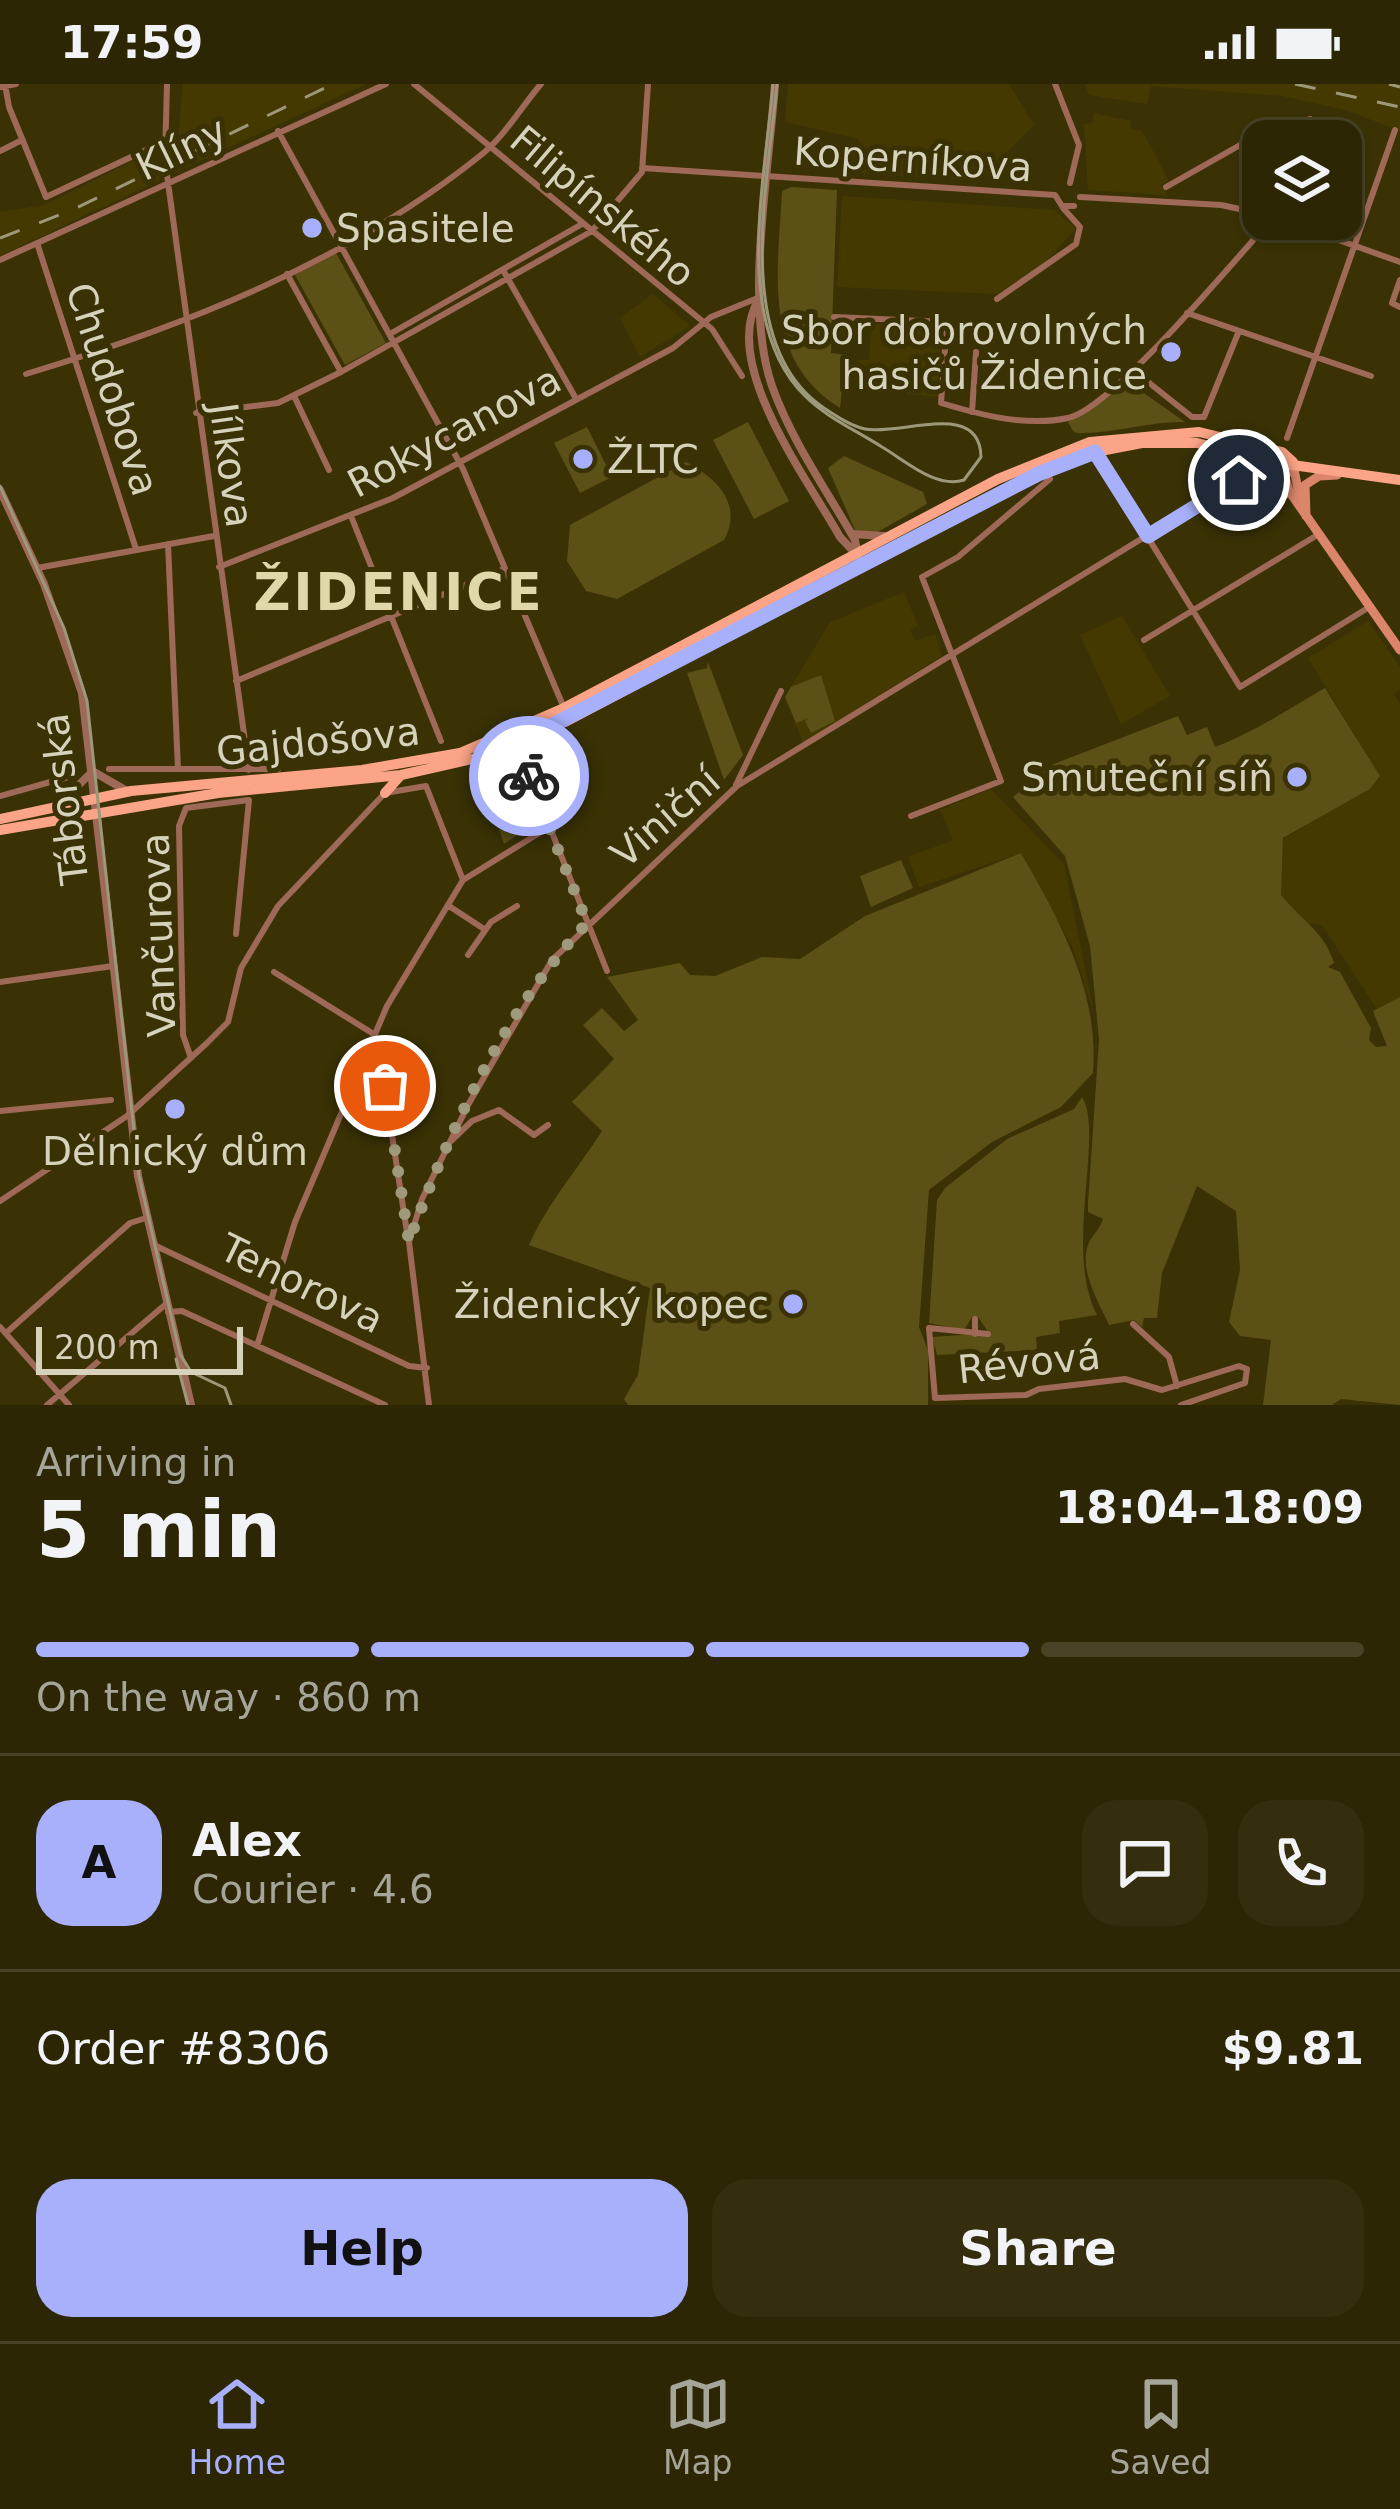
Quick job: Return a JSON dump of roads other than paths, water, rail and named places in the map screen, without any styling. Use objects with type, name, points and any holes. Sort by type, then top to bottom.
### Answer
[{"type":"main road","points":[[857,557],[891,534],[1033,463],[1117,436],[1220,435],[1282,452],[1293,462]]},
{"type":"main road","points":[[857,557],[875,559],[1004,490],[1095,452],[1173,442],[1400,479]]},
{"type":"main road","points":[[1242,453],[1306,516]]},
{"type":"main road","points":[[1293,462],[1285,484],[1400,650]]},
{"type":"main road","points":[[1306,516],[1305,485],[1319,476],[1348,474]]},
{"type":"main road","name":"Gajdošova","points":[[0,819],[131,791],[415,763],[514,738],[835,564],[857,557]]},
{"type":"main road","name":"Gajdošova","points":[[0,830],[97,812],[401,775],[514,738],[857,557]]},
{"type":"main road","points":[[385,794],[401,775]]},
{"type":"street","points":[[16,84],[4,86],[46,197],[163,142]]},
{"type":"street","points":[[165,158],[167,84]]},
{"type":"street","name":"Klíny","points":[[0,260],[386,84]]},
{"type":"street","name":"Filipínského","points":[[414,84],[702,323],[729,350],[742,376]]},
{"type":"street","points":[[26,374],[185,323],[341,247],[490,146],[541,84]]},
{"type":"street","points":[[196,413],[295,398],[592,231],[642,168],[648,84]]},
{"type":"street","points":[[775,84],[760,297],[751,330],[759,390],[840,537],[857,557]]},
{"type":"street","points":[[1055,84],[1078,145],[1070,183]]},
{"type":"street","points":[[1305,120],[1310,118]]},
{"type":"street","points":[[1287,438],[1395,130]]},
{"type":"street","points":[[278,131],[460,463],[564,708]]},
{"type":"street","points":[[0,151],[22,140]]},
{"type":"street","points":[[1166,187],[1242,144]]},
{"type":"street","name":"Jílkova","points":[[166,168],[196,413],[249,770]]},
{"type":"street","name":"Koperníkova","points":[[642,168],[1055,195],[1070,183],[1080,197]]},
{"type":"street","name":"Koperníkova","points":[[1055,195],[1061,206],[1074,206],[1080,197]]},
{"type":"street","name":"Koperníkova","points":[[1080,197],[1242,210]]},
{"type":"street","points":[[997,299],[1076,244],[1081,227],[1061,206]]},
{"type":"street","points":[[1071,218],[1074,206]]},
{"type":"street","points":[[390,334],[582,224]]},
{"type":"street","points":[[944,349],[941,403],[1007,419],[1064,419],[1081,413],[1133,370],[1256,240]]},
{"type":"street","points":[[1339,240],[1400,262]]},
{"type":"street","name":"Chudobova","points":[[38,246],[136,549]]},
{"type":"street","points":[[502,270],[576,398]]},
{"type":"street","points":[[287,274],[341,372]]},
{"type":"street","points":[[1400,280],[1392,303],[1400,307]]},
{"type":"street","points":[[760,297],[773,389],[852,534],[857,557]]},
{"type":"street","name":"Rokycanova","points":[[219,567],[351,516],[460,463],[680,344],[702,323],[760,297]]},
{"type":"street","points":[[1187,313],[1371,376]]},
{"type":"street","points":[[834,317],[946,322],[945,338]]},
{"type":"street","points":[[1133,370],[1192,417],[1204,417],[1239,331]]},
{"type":"street","points":[[972,412],[976,352]]},
{"type":"street","points":[[295,398],[329,470]]},
{"type":"street","points":[[1095,452],[1240,687],[1371,607]]},
{"type":"street","name":"Viniční","points":[[409,1242],[451,1141],[552,960],[587,923],[737,786],[1243,478],[1234,471]]},
{"type":"street","points":[[911,816],[1001,781],[922,577],[958,557],[1049,479]]},
{"type":"street","name":"Táborská","points":[[0,490],[37,568],[82,693],[129,1115],[146,1217],[191,1405]]},
{"type":"street","points":[[351,516],[442,741]]},
{"type":"street","points":[[852,534],[891,534]]},
{"type":"street","points":[[1144,640],[1319,534]]},
{"type":"street","points":[[37,568],[214,536]]},
{"type":"street","points":[[835,564],[840,537]]},
{"type":"street","points":[[168,544],[178,769]]},
{"type":"street","points":[[236,681],[505,569]]},
{"type":"street","points":[[737,786],[752,744],[781,691]]},
{"type":"street","points":[[514,738],[607,971]]},
{"type":"street","name":"Gajdošova","points":[[109,769],[278,769]]},
{"type":"street","points":[[57,805],[79,790],[93,771],[114,788],[131,791]]},
{"type":"street","points":[[0,796],[75,775]]},
{"type":"street","name":"Gajdošova","points":[[385,794],[420,783],[426,786],[464,880]]},
{"type":"street","points":[[0,1201],[129,1115],[228,1022],[241,968],[278,906],[385,794]]},
{"type":"street","name":"Gajdošova","points":[[183,810],[249,800],[236,934]]},
{"type":"street","name":"Vančurova","points":[[183,810],[183,1034],[191,1058]]},
{"type":"street","points":[[257,1346],[296,1222],[371,1033],[464,880],[549,827]]},
{"type":"street","points":[[468,955],[484,929],[518,905]]},
{"type":"street","points":[[449,906],[484,929]]},
{"type":"street","points":[[0,982],[113,966]]},
{"type":"street","points":[[274,972],[371,1033],[380,1050],[428,1368],[428,1405]]},
{"type":"street","points":[[0,1111],[111,1100]]},
{"type":"street","points":[[451,1141],[465,1127],[500,1110],[534,1135],[548,1125]]},
{"type":"street","points":[[69,1405],[3,1330],[130,1222],[146,1217]]},
{"type":"street","name":"Tenorova","points":[[152,1245],[165,1246],[409,1366],[428,1368]]},
{"type":"street","points":[[46,1405],[167,1308],[385,1405]]},
{"type":"street","name":"Révová","points":[[975,1319],[976,1334]]},
{"type":"street","name":"Révová","points":[[1133,1324],[1169,1357],[1177,1386]]},
{"type":"street","name":"Révová","points":[[988,1334],[929,1328],[934,1398],[1023,1396],[1039,1389],[1125,1379],[1154,1389],[1239,1366],[1249,1376],[1239,1386],[1181,1405]]},
{"type":"tram line","points":[[773,84],[759,248],[768,330],[782,366],[805,396],[832,417],[932,477],[964,480],[981,457],[977,439],[968,429],[953,424],[880,430],[854,426],[824,408],[795,380],[776,344],[762,258],[777,84]]},
{"type":"tram line","points":[[0,486],[64,628],[87,701],[139,1176],[180,1354],[191,1372],[225,1388],[231,1405]]},
{"type":"tram line","points":[[176,1359],[188,1405]]},
{"type":"railway","points":[[0,238],[72,210],[333,84]]},
{"type":"railway","points":[[1295,84],[1400,107]]},
{"type":"railway","points":[[1389,84],[1400,87]]},
{"type":"place","name":"Spasitele","points":[[312,228]]},
{"type":"place","name":"Sbor dobrovolných hasičů Židenice","points":[[1171,352]]},
{"type":"place","name":"ŽLTC","points":[[583,459]]},
{"type":"place","name":"Smuteční síň","points":[[1297,777]]},
{"type":"place","name":"Dělnický dům","points":[[175,1109]]},
{"type":"place","name":"Židenický kopec","points":[[793,1304]]},
{"type":"district","name":"ŽIDENICE","points":[[399,592]]}]
